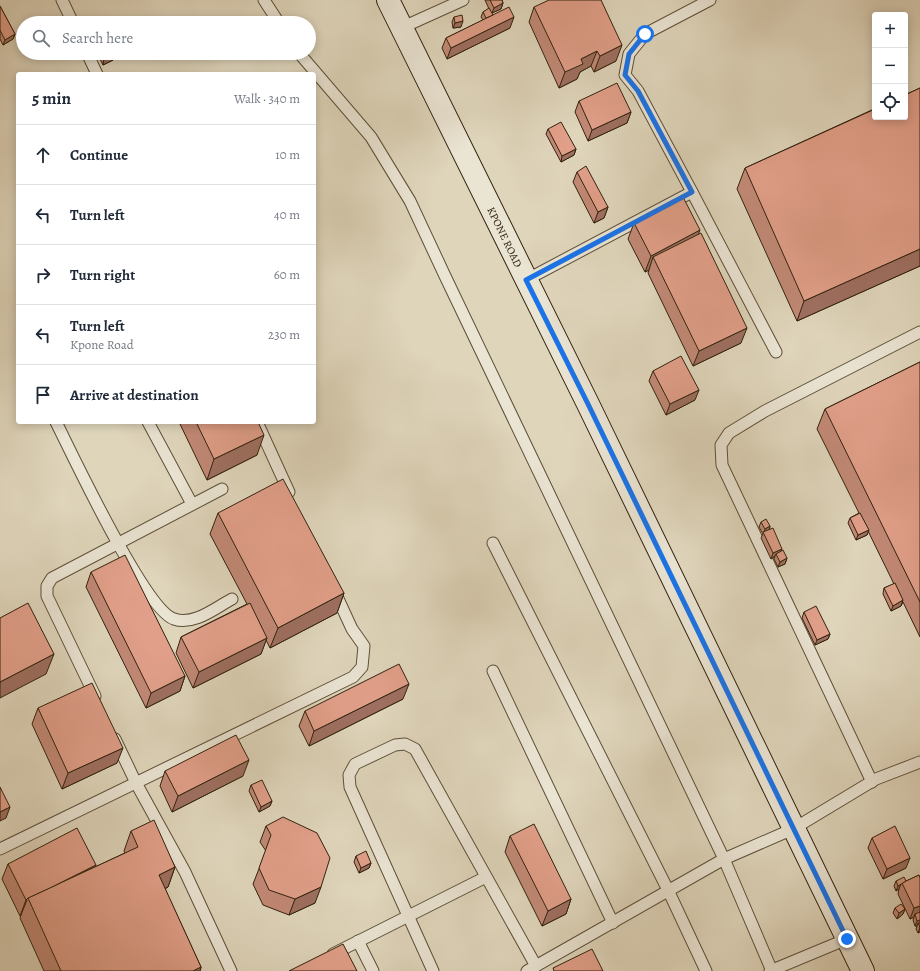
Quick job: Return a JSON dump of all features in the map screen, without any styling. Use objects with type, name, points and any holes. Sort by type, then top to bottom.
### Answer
[{"type":"main road","name":"KPONE ROAD","points":[[388,0],[588,404],[863,971]]},
{"type":"lane","points":[[62,0],[70,16]]},
{"type":"lane","points":[[264,0],[274,16]]},
{"type":"lane","points":[[401,28],[463,0]]},
{"type":"lane","points":[[710,0],[645,34],[629,54],[625,75],[638,91],[776,352]]},
{"type":"lane","points":[[90,60],[96,72]]},
{"type":"lane","points":[[305,60],[315,72]]},
{"type":"lane","points":[[316,73],[371,137],[410,201],[724,859],[771,971],[847,939]]},
{"type":"lane","points":[[526,280],[692,192]]},
{"type":"lane","points":[[872,782],[722,465],[721,445],[729,432],[765,410],[920,332]]},
{"type":"lane","points":[[57,424],[134,572],[161,612],[173,619],[185,621],[196,618],[232,599]]},
{"type":"lane","points":[[149,424],[192,504]]},
{"type":"lane","points":[[258,424],[293,501]]},
{"type":"lane","points":[[98,704],[47,596],[47,586],[52,578],[118,542],[222,489]]},
{"type":"lane","points":[[493,543],[668,890],[706,971]]},
{"type":"lane","points":[[0,849],[353,677],[362,667],[364,646],[352,629],[329,579]]},
{"type":"lane","points":[[494,671],[613,923]]},
{"type":"lane","points":[[112,732],[136,783],[185,872],[231,971]]},
{"type":"lane","points":[[433,971],[350,787],[349,775],[355,764],[395,745],[405,744],[415,748],[486,877],[531,969],[724,859],[794,829],[872,782],[920,762]]},
{"type":"lane","points":[[326,958],[486,877]]},
{"type":"lane","points":[[358,941],[373,971]]},
{"type":"building","points":[[490,0],[502,0],[503,3],[494,8]]},
{"type":"building","points":[[549,0],[601,0],[622,45],[600,56],[597,51],[581,59],[583,64],[565,72],[534,7]]},
{"type":"building","points":[[0,6],[15,34],[5,40],[0,30]]},
{"type":"building","points":[[509,7],[514,17],[451,48],[446,38]]},
{"type":"building","points":[[489,8],[493,15],[486,18],[483,12]]},
{"type":"building","points":[[462,15],[463,21],[455,23],[454,17]]},
{"type":"building","points":[[617,83],[631,112],[592,130],[579,101]]},
{"type":"building","points":[[920,88],[920,249],[804,301],[745,168],[872,110],[872,120],[908,120],[908,94]]},
{"type":"building","points":[[561,122],[576,149],[562,156],[548,129]]},
{"type":"building","points":[[586,166],[608,207],[598,212],[577,172]]},
{"type":"building","points":[[683,197],[700,230],[651,256],[634,223]]},
{"type":"building","points":[[701,233],[747,328],[699,351],[653,257]]},
{"type":"building","points":[[681,356],[699,390],[670,404],[653,371]]},
{"type":"building","points":[[920,362],[920,602],[825,409]]},
{"type":"building","points":[[197,424],[259,424],[264,435],[214,459]]},
{"type":"building","points":[[283,479],[344,593],[278,628],[218,513]]},
{"type":"building","points":[[860,513],[869,530],[858,535],[850,518]]},
{"type":"building","points":[[766,519],[770,526],[765,529],[761,522]]},
{"type":"building","points":[[773,528],[782,549],[773,553],[763,532]]},
{"type":"building","points":[[783,550],[787,558],[780,562],[776,554]]},
{"type":"building","points":[[125,555],[185,676],[151,693],[91,572]]},
{"type":"building","points":[[895,583],[903,600],[893,606],[884,588]]},
{"type":"building","points":[[28,603],[54,654],[0,682],[0,618]]},
{"type":"building","points":[[250,603],[267,638],[199,672],[181,637]]},
{"type":"building","points":[[816,606],[830,634],[817,640],[804,612]]},
{"type":"building","points":[[399,664],[409,684],[314,731],[305,711]]},
{"type":"building","points":[[92,683],[123,748],[68,773],[38,708]]},
{"type":"building","points":[[236,735],[249,760],[178,796],[165,771]]},
{"type":"building","points":[[262,780],[272,801],[261,807],[251,785]]},
{"type":"building","points":[[0,787],[10,807],[0,812]]},
{"type":"building","points":[[283,817],[317,833],[330,858],[321,887],[295,899],[269,890],[259,868],[271,835],[266,826]]},
{"type":"building","points":[[154,820],[175,867],[159,875],[201,967],[193,971],[61,971],[28,898],[138,847],[131,831]]},
{"type":"building","points":[[534,824],[571,899],[548,911],[510,836]]},
{"type":"building","points":[[895,826],[910,858],[887,869],[872,838]]},
{"type":"building","points":[[77,828],[96,865],[26,900],[8,864]]},
{"type":"building","points":[[366,851],[371,863],[361,868],[356,856]]},
{"type":"building","points":[[919,875],[920,906],[914,908],[902,883]]},
{"type":"building","points":[[904,877],[906,881],[898,886],[896,881]]},
{"type":"building","points":[[901,904],[905,909],[899,913],[895,908]]},
{"type":"building","points":[[920,912],[920,920],[917,921],[915,914]]},
{"type":"building","points":[[343,944],[357,971],[289,971]]},
{"type":"building","points":[[592,949],[603,971],[554,971],[553,968]]},
{"type":"route","points":[[645,34],[629,54],[625,75],[638,91],[692,192],[526,280],[588,404],[847,939]]}]
